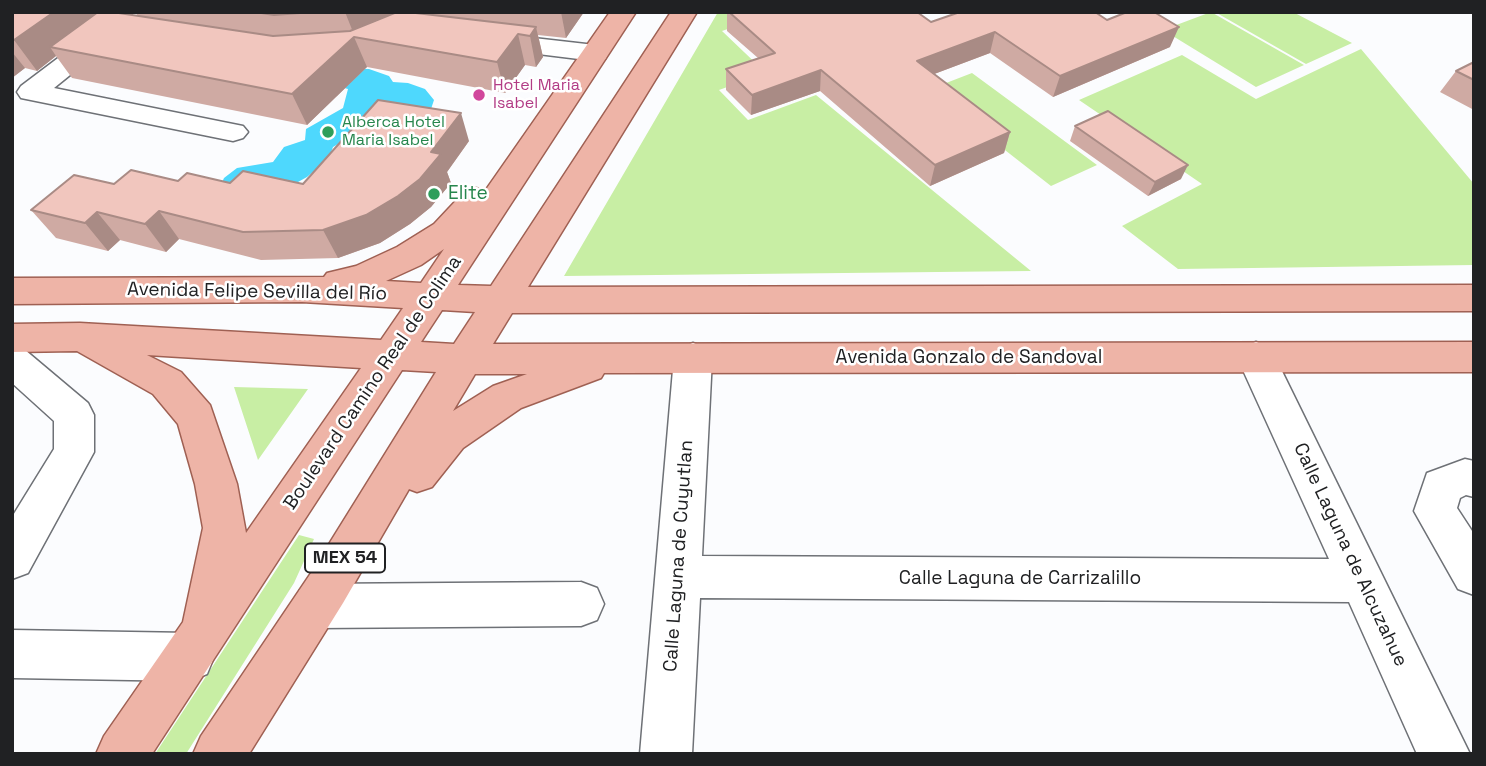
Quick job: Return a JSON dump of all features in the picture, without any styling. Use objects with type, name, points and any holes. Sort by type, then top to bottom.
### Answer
[{"type":"main road","name":"Boulevard Camino Real de Colima","points":[[122,754],[391,354],[551,123],[623,12]]},
{"type":"main road","name":"MEX 54","points":[[219,754],[321,597],[464,359],[684,12]]},
{"type":"main road","points":[[302,289],[363,277],[409,257],[446,232],[551,123]]},
{"type":"main road","name":"Avenida Felipe Sevilla del Río","points":[[12,291],[302,289],[502,300]]},
{"type":"main road","points":[[502,300],[1474,298]]},
{"type":"main road","points":[[1157,299],[1182,357]]},
{"type":"main road","points":[[80,337],[167,383],[196,417],[216,484],[225,528],[196,647]]},
{"type":"main road","points":[[12,338],[80,337],[464,359]]},
{"type":"main road","name":"Avenida Gonzalo de Sandoval","points":[[464,359],[1474,357]]},
{"type":"main road","points":[[321,597],[396,498],[450,436],[507,397],[610,358]]},
{"type":"street","points":[[154,35],[125,20],[31,92],[233,132]]},
{"type":"street","points":[[460,37],[595,54]]},
{"type":"street","name":"Calle Laguna de Alcuzahue","points":[[1256,357],[1444,754]]},
{"type":"street","name":"Calle Laguna de Cuyutlan","points":[[666,754],[693,358]]},
{"type":"street","points":[[12,360],[74,415],[74,452],[12,558]]},
{"type":"street","points":[[1474,479],[1465,477],[1442,486],[1435,511],[1474,575]]},
{"type":"street","name":"Calle Laguna de Carrizalillo","points":[[677,577],[1362,581]]},
{"type":"street","points":[[321,597],[581,604]]},
{"type":"street","points":[[12,654],[196,647]]},
{"type":"green space","points":[[718,12],[777,12],[722,31],[766,73],[719,90],[748,120],[816,95],[1031,271],[564,276]]},
{"type":"green space","points":[[1211,12],[1304,65],[1256,87],[1163,30]]},
{"type":"green space","points":[[1215,12],[1293,12],[1352,43],[1306,64]]},
{"type":"green space","points":[[1361,49],[1474,184],[1474,265],[1178,269],[1122,226],[1202,184],[1079,100],[1182,55],[1256,99]]},
{"type":"green space","points":[[972,73],[1097,165],[1051,186],[928,90]]},
{"type":"green space","points":[[234,387],[308,389],[258,460]]},
{"type":"green space","points":[[299,535],[314,539],[294,583],[186,754],[155,754]]},
{"type":"water","name":"Alberca Hotel Maria Isabel","points":[[337,68],[369,69],[389,76],[393,82],[408,83],[425,89],[434,100],[430,112],[356,121],[345,140],[333,147],[329,158],[307,177],[280,192],[220,187],[224,178],[237,168],[273,162],[284,147],[305,140],[306,129],[343,108],[348,89],[323,82]]},
{"type":"building","points":[[12,12],[54,12],[12,40]]},
{"type":"building","points":[[98,12],[273,36],[350,31],[397,12],[536,27],[530,36],[518,34],[497,62],[354,37],[292,94],[50,47]]},
{"type":"building","points":[[255,12],[313,12],[274,15]]},
{"type":"building","points":[[729,12],[917,12],[931,22],[960,12],[1095,12],[1107,20],[1127,12],[1154,12],[1179,27],[1060,76],[995,32],[917,61],[1010,132],[935,165],[821,70],[752,95],[726,69],[775,53]]},
{"type":"building","points":[[1474,62],[1474,80],[1456,71]]},
{"type":"building","points":[[378,100],[461,113],[431,152],[441,154],[420,179],[366,215],[323,230],[243,232],[159,211],[145,224],[97,212],[85,223],[31,210],[74,175],[114,184],[131,170],[178,181],[187,173],[230,183],[243,171],[303,184]]},
{"type":"building","points":[[1108,111],[1188,165],[1155,182],[1075,126]]},
{"type":"place","name":"Hotel Maria Isabel","points":[[479,95]]},
{"type":"place","name":"Alberca Hotel Maria Isabel","points":[[328,132]]},
{"type":"place","name":"Elite","points":[[434,194]]}]
